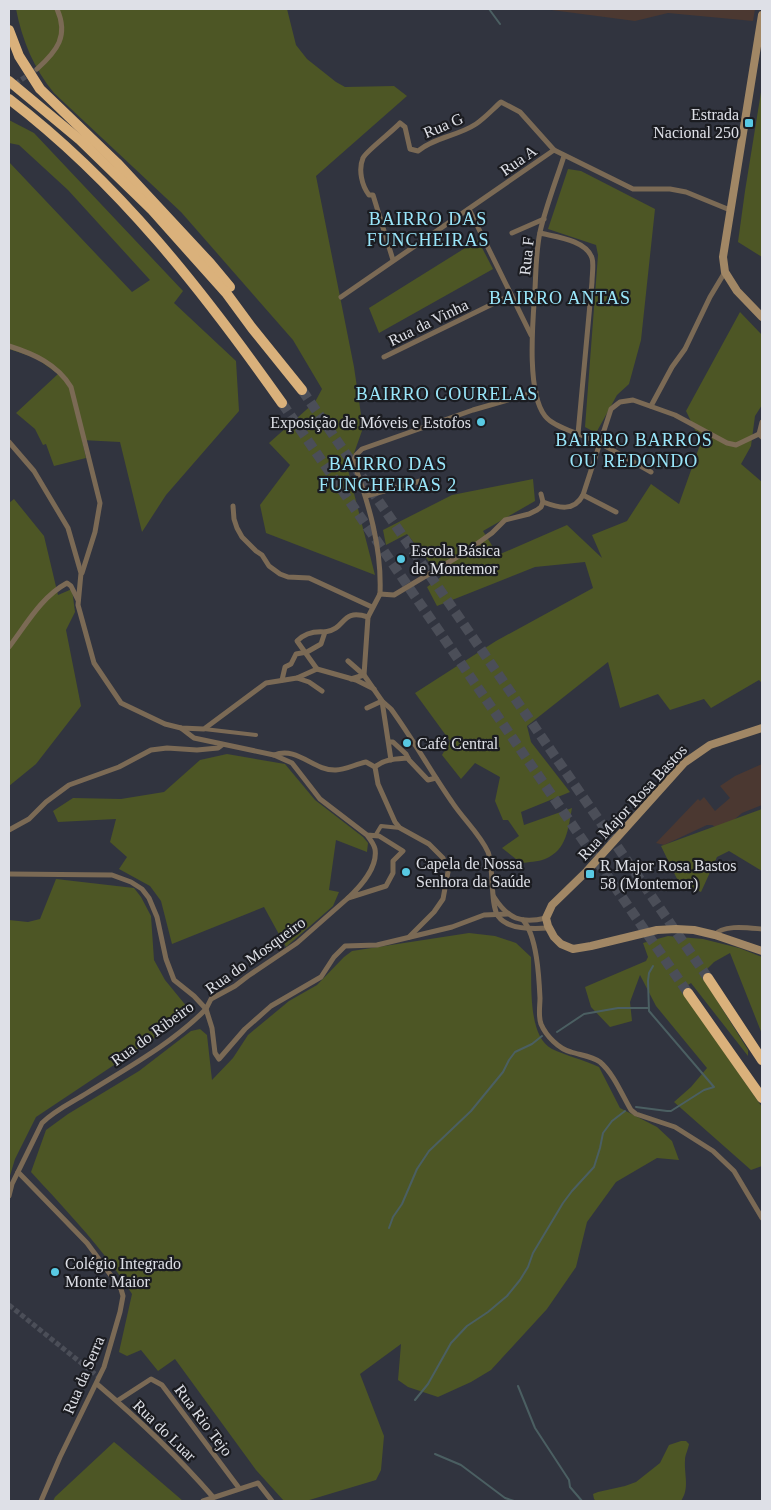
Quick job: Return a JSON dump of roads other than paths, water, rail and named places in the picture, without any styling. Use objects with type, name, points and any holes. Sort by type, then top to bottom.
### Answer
[{"type":"highway","points":[[9,30],[19,56],[40,89],[103,148],[210,263],[228,284],[259,337]]},
{"type":"highway","points":[[9,81],[80,140],[127,184],[205,268],[302,390]]},
{"type":"highway","points":[[10,100],[48,130],[100,178],[143,223],[204,295],[282,403]]},
{"type":"highway","points":[[708,978],[762,1060]]},
{"type":"highway","points":[[688,994],[762,1098]]},
{"type":"main road","points":[[762,14],[723,257],[725,272],[737,291],[762,317]]},
{"type":"main road","name":"Rua Major Rosa Bastos","points":[[547,923],[552,905],[586,871],[684,763],[710,745],[762,728]]},
{"type":"main road","points":[[547,923],[554,937],[561,944],[573,949],[657,930],[694,930],[762,951]]},
{"type":"street","points":[[37,69],[50,58],[60,42],[62,20],[57,9]]},
{"type":"street","name":"Rua G","points":[[393,260],[373,195],[369,196],[364,189],[362,178],[363,157],[400,123],[406,127],[410,149],[418,151],[427,143],[448,137],[476,124],[501,102],[520,112],[554,150]]},
{"type":"street","name":"Rua A","points":[[341,297],[554,150],[634,189],[670,189],[686,192],[730,210]]},
{"type":"street","name":"Rua F","points":[[564,156],[540,233],[537,254],[532,336],[536,392],[545,416],[552,422],[601,442],[613,451],[651,472]]},
{"type":"street","points":[[469,209],[532,336]]},
{"type":"street","points":[[512,233],[544,219]]},
{"type":"street","points":[[540,233],[576,243],[586,248],[592,258],[592,282],[578,434]]},
{"type":"street","points":[[650,406],[672,367],[686,350],[710,297],[725,272]]},
{"type":"street","name":"Rua da Vinha","points":[[384,357],[511,295]]},
{"type":"street","points":[[9,346],[41,358],[63,375],[71,387],[100,504],[95,532],[81,573],[78,605],[94,663],[121,703],[166,724],[181,728],[256,735]]},
{"type":"street","points":[[364,675],[368,617],[380,594],[381,578],[376,538],[366,496],[353,461],[356,455],[362,449],[406,433],[473,410],[536,392]]},
{"type":"street","points":[[543,502],[568,507],[576,505],[583,495],[611,409],[620,402],[633,400],[675,415],[736,445],[760,436],[762,422]]},
{"type":"street","points":[[9,442],[34,471],[68,528],[81,573]]},
{"type":"street","points":[[366,496],[424,480]]},
{"type":"street","points":[[380,594],[394,595],[464,553],[492,533],[505,520],[529,514],[540,507],[543,502],[541,494]]},
{"type":"street","points":[[583,495],[616,512]]},
{"type":"street","points":[[233,506],[234,519],[242,537],[262,555],[269,566],[288,577],[309,578],[372,608]]},
{"type":"street","points":[[9,647],[42,603],[62,586],[67,583],[72,586],[79,600]]},
{"type":"street","points":[[317,669],[297,641],[308,634],[318,631],[332,631],[351,614],[357,613],[368,617]]},
{"type":"street","points":[[282,680],[285,667],[291,664],[296,654],[307,652],[321,644],[325,632]]},
{"type":"street","points":[[348,661],[364,675],[382,701],[391,709],[436,778],[486,849],[490,859],[497,915],[507,923],[528,929],[547,923]]},
{"type":"street","points":[[204,729],[266,682],[296,678],[317,669],[325,670],[374,688]]},
{"type":"street","points":[[350,679],[364,675]]},
{"type":"street","points":[[296,678],[309,682],[322,691]]},
{"type":"street","points":[[367,708],[382,701]]},
{"type":"street","points":[[382,701],[391,760]]},
{"type":"street","points":[[181,728],[194,738],[274,755],[292,763],[320,799],[367,835],[379,836],[403,851],[393,861],[393,873],[386,886],[348,898]]},
{"type":"street","points":[[389,742],[393,742],[428,780],[436,778]]},
{"type":"street","points":[[9,830],[29,819],[46,802],[69,785],[119,767],[151,750],[168,748],[197,750],[218,748],[222,745]]},
{"type":"street","points":[[274,755],[280,752],[304,758],[315,765],[336,770],[366,762],[375,768],[378,784],[395,822],[400,828],[428,844],[443,858],[448,872],[443,899],[422,925],[406,939]]},
{"type":"street","points":[[375,768],[380,763],[408,758]]},
{"type":"street","points":[[375,836],[381,826],[400,828]]},
{"type":"street","name":"Rua do Mosqueiro","points":[[9,874],[112,875],[137,886],[149,898],[157,917],[166,959],[174,980],[194,996],[206,1009],[211,999],[235,986],[297,943],[365,881],[375,857],[375,849],[367,835]]},
{"type":"street","points":[[494,896],[508,914],[514,918],[547,923]]},
{"type":"street","name":"Rua do Ribeiro","points":[[9,1196],[18,1172],[45,1120],[56,1111],[140,1060],[194,1021],[206,1009],[212,1028],[215,1053],[219,1059],[245,1030],[271,1006],[321,977],[334,957],[345,946],[377,945],[452,927],[484,915],[508,914]]},
{"type":"street","points":[[523,920],[528,929],[539,975],[541,1023],[546,1034],[568,1051],[598,1061],[606,1068],[631,1110],[636,1114],[675,1127],[713,1151],[734,1171],[762,1218]]},
{"type":"street","points":[[714,935],[717,931],[726,928],[762,929]]},
{"type":"street","name":"Rua da Serra","points":[[18,1172],[87,1243],[121,1288],[122,1296],[120,1312],[110,1350],[100,1378],[60,1457],[41,1501]]},
{"type":"street","name":"Rua Rio Tejo","points":[[117,1401],[151,1379],[162,1385],[239,1488]]},
{"type":"street","name":"Rua do Luar","points":[[97,1384],[200,1481],[213,1497]]},
{"type":"street","points":[[203,1501],[258,1482],[272,1501]]},
{"type":"waterway","points":[[489,9],[500,24]]},
{"type":"waterway","points":[[636,1107],[671,1111],[704,1090],[714,1087],[649,1011],[648,981],[649,973],[653,966]]},
{"type":"waterway","points":[[557,1032],[584,1014],[618,1008],[648,1008]]},
{"type":"waterway","points":[[389,1228],[417,1169],[429,1151],[471,1111],[503,1072],[515,1052],[532,1044],[542,1036]]},
{"type":"waterway","points":[[415,1400],[428,1384],[451,1343],[467,1326],[507,1296],[520,1280],[528,1267],[533,1253],[563,1203],[594,1167],[603,1133],[612,1121],[625,1111]]},
{"type":"waterway","points":[[518,1386],[535,1428],[569,1480],[570,1487],[582,1501]]},
{"type":"waterway","points":[[435,1454],[461,1465],[505,1498],[514,1501]]},
{"type":"tunnel","points":[[9,88],[37,69]]},
{"type":"tunnel","points":[[302,390],[708,978]]},
{"type":"tunnel","points":[[282,403],[688,993]]},
{"type":"tunnel","points":[[9,1305],[100,1378]]},
{"type":"place","name":"Estrada Nacional 250","points":[[749,123]]},
{"type":"place","name":"Exposição de Móveis e Estofos","points":[[481,422]]},
{"type":"place","name":"Escola Básica de Montemor","points":[[401,559]]},
{"type":"place","name":"Café Central","points":[[407,743]]},
{"type":"place","name":"Capela de Nossa Senhora da Saúde","points":[[406,872]]},
{"type":"place","name":"R Major Rosa Bastos 58 (Montemor)","points":[[590,874]]},
{"type":"place","name":"Colégio Integrado Monte Maior","points":[[55,1272]]},
{"type":"district","name":"BAIRRO DAS FUNCHEIRAS","points":[[428,229]]},
{"type":"district","name":"BAIRRO ANTAS","points":[[560,298]]},
{"type":"district","name":"BAIRRO COURELAS","points":[[447,394]]},
{"type":"district","name":"BAIRRO BARROS OU REDONDO","points":[[634,450]]},
{"type":"district","name":"BAIRRO DAS FUNCHEIRAS 2","points":[[388,474]]}]
